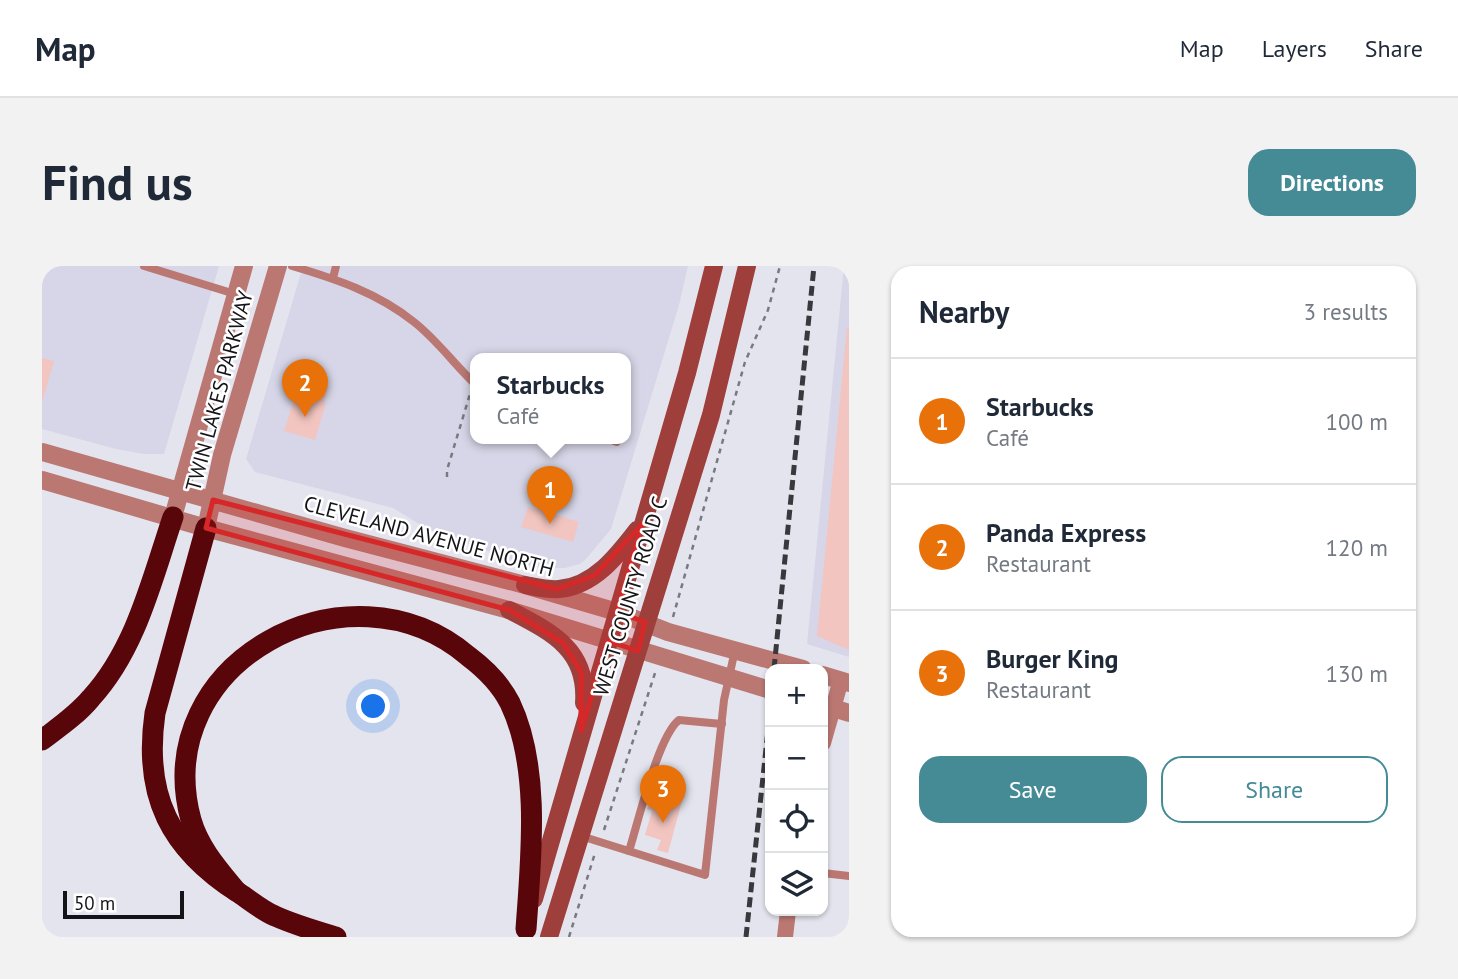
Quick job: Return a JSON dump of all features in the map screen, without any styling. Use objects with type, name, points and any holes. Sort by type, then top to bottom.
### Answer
[{"type":"highway","points":[[42,740],[74,716],[93,696],[125,650],[173,517]]},
{"type":"highway","points":[[206,528],[155,713],[151,739],[156,789],[175,834],[205,870],[274,916],[336,937]]},
{"type":"highway","points":[[236,891],[213,864],[200,843],[187,799],[185,775],[188,752],[199,717],[211,695],[225,675],[243,658],[262,643],[285,631],[336,617],[362,615],[389,618],[412,623],[459,648],[480,665],[510,702],[531,778],[524,933]]},
{"type":"main road","name":"WEST COUNTY ROAD C","points":[[524,933],[687,373],[714,266]]},
{"type":"main road","name":"WEST COUNTY ROAD C","points":[[549,937],[710,415],[747,266]]},
{"type":"main road","points":[[525,585],[557,589],[580,585],[615,557],[642,524]]},
{"type":"main road","points":[[509,610],[546,629],[573,655],[585,687],[582,731]]},
{"type":"street","name":"TWIN LAKES PARKWAY","points":[[173,517],[244,266]]},
{"type":"street","name":"TWIN LAKES PARKWAY","points":[[206,528],[222,456],[278,266]]},
{"type":"street","name":"CLEVELAND AVENUE NORTH","points":[[42,452],[345,538],[525,585],[617,612],[668,632],[785,664]]},
{"type":"street","points":[[42,480],[206,528],[509,610],[765,689]]},
{"type":"street","points":[[828,676],[845,681],[828,729]]},
{"type":"street","points":[[785,937],[787,916]]},
{"type":"lane","points":[[144,266],[234,294]]},
{"type":"lane","points":[[292,266],[333,278],[376,296],[414,321],[470,379]]},
{"type":"lane","points":[[333,278],[336,266]]},
{"type":"lane","points":[[580,836],[705,875],[727,678],[735,650]]},
{"type":"lane","points":[[629,851],[654,771],[672,726],[679,720],[722,724]]},
{"type":"lane","points":[[828,874],[849,876]]},
{"type":"path","points":[[676,608],[745,362],[768,310],[780,266]]},
{"type":"path","points":[[447,478],[470,393]]},
{"type":"path","points":[[569,937],[598,841],[654,676]]},
{"type":"highlighted area","points":[[213,500],[557,589],[595,575],[642,524],[617,612],[645,622],[638,651],[608,641],[581,731],[581,672],[563,643],[509,610],[206,528]]},
{"type":"shaded area","points":[[42,266],[219,266],[164,454],[116,449],[42,429]]},
{"type":"shaded area","points":[[303,266],[688,266],[679,305],[611,529],[580,564],[565,568],[542,568],[525,564],[429,530],[393,508],[255,472],[246,459]]},
{"type":"shaded area","points":[[844,266],[849,266],[849,657],[807,644]]},
{"type":"building","points":[[849,327],[849,650],[817,636]]},
{"type":"building","points":[[42,358],[54,361],[43,399],[42,399]]},
{"type":"building","points":[[298,387],[326,395],[315,440],[284,431]]},
{"type":"building","points":[[541,504],[552,507],[550,513],[579,522],[573,542],[521,527],[528,507],[537,510]]},
{"type":"building","points":[[663,776],[684,782],[683,785],[686,786],[668,853],[657,850],[661,840],[645,835],[652,811],[647,809]]},
{"type":"railway","points":[[774,664],[814,266]]},
{"type":"railway","points":[[746,937],[768,727]]},
{"type":"place","name":"Panda Express","points":[[305,417]]},
{"type":"place","name":"Starbucks","points":[[550,524]]},
{"type":"place","name":"Burger King","points":[[663,823]]}]
